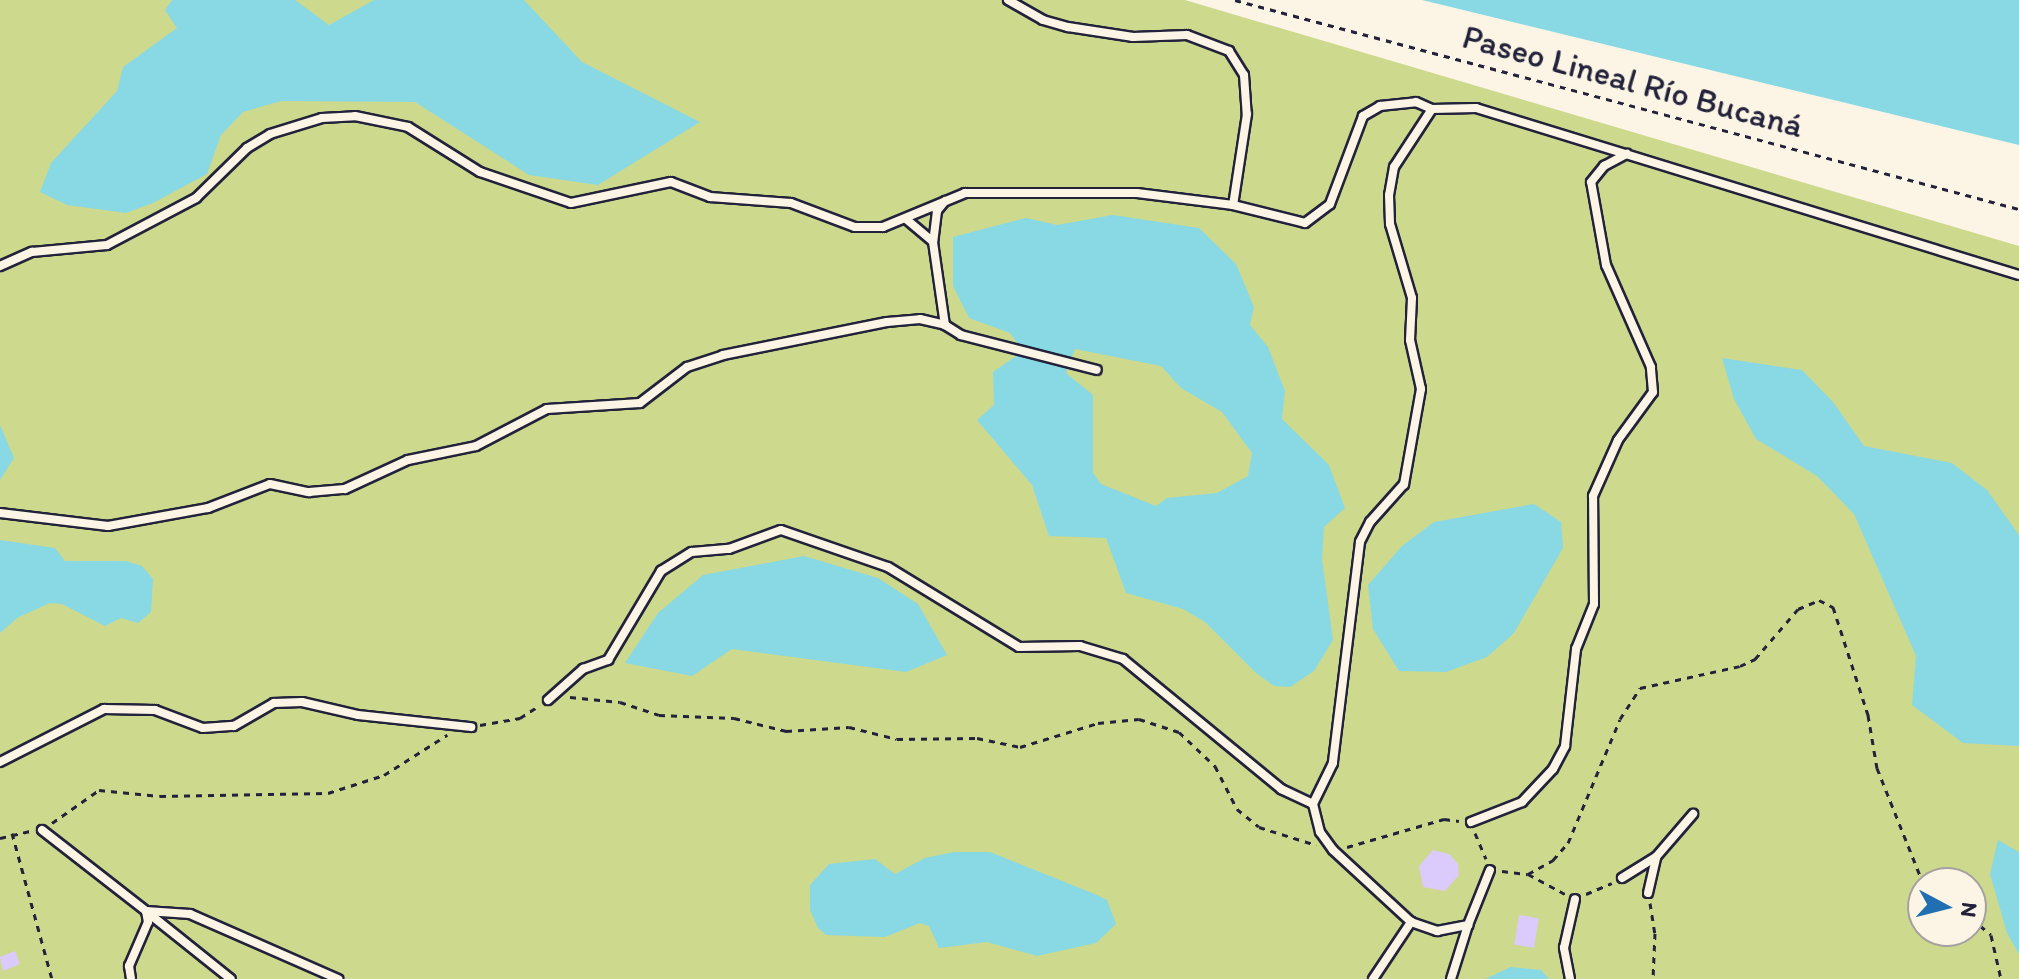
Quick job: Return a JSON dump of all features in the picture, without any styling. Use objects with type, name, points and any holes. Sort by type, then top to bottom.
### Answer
[{"type":"lane","points":[[1008,0],[1043,20],[1068,27],[1133,37],[1187,35],[1229,51],[1244,75],[1247,114],[1233,205]]},
{"type":"lane","points":[[0,266],[32,252],[107,245],[196,198],[247,148],[270,134],[322,118],[355,116],[408,127],[480,172],[548,199],[571,203],[671,182],[710,197],[814,209],[855,227],[883,227],[965,193],[1137,193],[1233,205],[1305,223],[1330,204],[1363,116],[1380,106],[1416,102],[1432,109],[1476,108],[2019,275]]},
{"type":"lane","points":[[1432,109],[1394,167],[1389,195],[1390,224],[1412,298],[1410,340],[1421,389],[1404,484],[1370,522],[1360,542],[1333,763],[1313,804],[1320,832],[1333,850],[1411,922],[1437,931],[1468,925]]},
{"type":"lane","points":[[1471,822],[1522,802],[1553,769],[1565,746],[1576,649],[1594,604],[1593,496],[1618,440],[1653,392],[1651,367],[1606,265],[1591,182],[1604,166],[1627,154]]},
{"type":"lane","points":[[945,325],[933,242],[937,211],[947,198]]},
{"type":"lane","points":[[906,219],[933,242]]},
{"type":"lane","points":[[0,513],[108,526],[208,508],[270,484],[309,492],[345,489],[408,460],[476,446],[547,409],[640,403],[687,367],[723,355],[887,322],[920,319],[945,325],[961,335],[1097,370]]},
{"type":"lane","points":[[548,700],[583,669],[608,660],[661,571],[692,552],[729,549],[781,530],[888,567],[1019,647],[1080,646],[1123,659],[1281,789],[1313,804]]},
{"type":"lane","points":[[0,762],[104,709],[155,710],[203,728],[234,726],[274,703],[302,702],[358,715],[471,727]]},
{"type":"lane","points":[[1622,878],[1656,857],[1693,814]]},
{"type":"lane","points":[[42,830],[231,979]]},
{"type":"lane","points":[[1648,893],[1656,857]]},
{"type":"lane","points":[[1451,979],[1490,870]]},
{"type":"lane","points":[[1570,979],[1564,948],[1575,899]]},
{"type":"lane","points":[[131,979],[129,966],[148,922],[146,911]]},
{"type":"lane","points":[[146,911],[190,914],[338,979]]},
{"type":"lane","points":[[1373,979],[1411,922]]},
{"type":"path","name":"Paseo Lineal Río Bucaná","points":[[1235,0],[2019,209]]},
{"type":"path","points":[[1528,874],[1553,860],[1568,843],[1620,719],[1640,688],[1740,666],[1755,659],[1798,609],[1819,600],[1833,607],[1871,727],[1877,768],[1917,867]]},
{"type":"path","points":[[0,838],[12,833],[42,830],[99,790],[160,796],[328,793],[384,775],[450,733],[520,718],[548,700],[583,695],[659,715],[734,718],[786,731],[849,727],[897,739],[977,738],[1020,747],[1098,723],[1139,719],[1179,732],[1215,766],[1237,809],[1259,827],[1333,850],[1375,842],[1444,819],[1471,822],[1490,870],[1528,874],[1575,899],[1622,878]]},
{"type":"path","points":[[12,833],[52,979]]},
{"type":"path","points":[[1648,893],[1655,933],[1653,979]]},
{"type":"path","points":[[1987,932],[1991,935],[2001,979]]},
{"type":"green space","points":[[0,0],[1185,0],[2019,246],[2019,979],[0,979]]},
{"type":"water","points":[[172,0],[295,0],[329,25],[374,0],[524,0],[582,62],[700,122],[598,185],[529,175],[415,102],[281,101],[243,112],[221,135],[207,174],[153,203],[126,213],[67,205],[40,192],[51,163],[117,91],[123,67],[177,28],[165,10]]},
{"type":"water","points":[[1422,0],[2019,0],[2019,145]]},
{"type":"water","points":[[1113,215],[1199,228],[1236,264],[1254,307],[1250,325],[1268,347],[1285,391],[1282,419],[1329,465],[1345,508],[1324,527],[1322,559],[1333,640],[1314,671],[1290,687],[1274,686],[1256,673],[1205,622],[1183,609],[1126,593],[1106,538],[1049,536],[1032,485],[977,420],[994,405],[993,372],[1016,356],[1020,347],[1010,333],[969,318],[953,286],[953,237],[1026,218],[1057,225]],"holes":[[[1075,349],[1161,366],[1181,388],[1222,412],[1252,453],[1248,476],[1217,493],[1167,498],[1156,506],[1101,484],[1093,473],[1093,395],[1066,373]]]},
{"type":"water","points":[[1722,358],[1802,370],[1833,402],[1864,446],[1952,463],[1987,490],[2019,535],[2019,746],[1963,743],[1912,705],[1916,656],[1854,514],[1817,476],[1756,439],[1734,399]]},
{"type":"water","points":[[0,425],[14,458],[0,480]]},
{"type":"water","points":[[1534,504],[1561,522],[1563,548],[1514,633],[1487,657],[1446,672],[1399,671],[1373,629],[1368,585],[1402,546],[1434,522]]},
{"type":"water","points":[[0,540],[55,548],[65,561],[126,561],[142,566],[153,579],[151,612],[138,623],[121,618],[105,626],[62,604],[50,603],[17,618],[0,633]]},
{"type":"water","points":[[804,556],[878,578],[918,604],[947,655],[906,672],[732,649],[692,676],[625,663],[658,613],[703,575]]},
{"type":"water","points":[[1998,840],[2019,852],[2019,954],[2007,933],[1990,874]]},
{"type":"water","points":[[954,852],[990,852],[1097,895],[1107,900],[1116,924],[1096,943],[1037,956],[987,942],[939,948],[929,926],[920,923],[885,937],[826,935],[818,928],[810,910],[810,885],[829,864],[875,859],[895,874],[925,858]]},
{"type":"water","points":[[1511,967],[1541,970],[1549,979],[1485,979]]},
{"type":"building","points":[[1433,850],[1449,854],[1458,864],[1459,875],[1445,891],[1423,887],[1419,866]]},
{"type":"building","points":[[1519,915],[1539,918],[1534,948],[1514,945]]},
{"type":"building","points":[[15,951],[20,964],[3,971],[0,957]]}]
